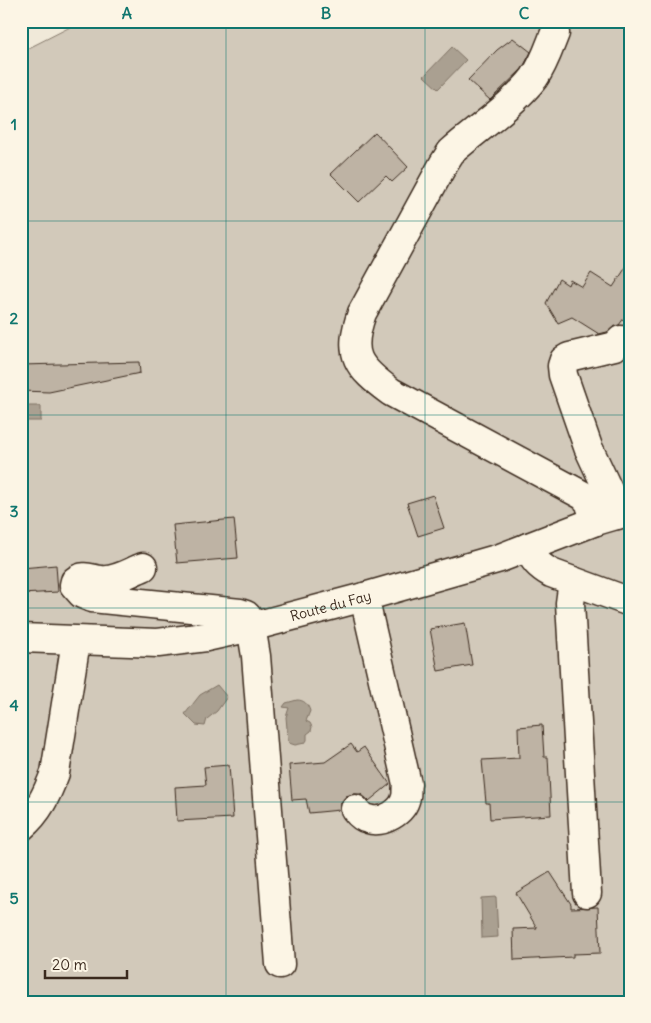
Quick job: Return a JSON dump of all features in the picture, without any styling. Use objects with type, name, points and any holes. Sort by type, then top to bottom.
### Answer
[{"type":"street","points":[[555,33],[544,60],[533,78],[511,102],[451,152],[362,313],[354,343],[356,356],[362,366],[372,378],[384,387],[584,496],[589,502],[614,516]]},
{"type":"street","points":[[614,516],[610,494],[585,438],[562,366],[564,360],[570,357],[615,346],[621,340]]},
{"type":"street","name":"Route du Fay","points":[[21,638],[158,643],[206,637],[252,627],[364,597],[500,558],[614,516]]},
{"type":"street","points":[[528,547],[532,558],[551,573],[630,602]]},
{"type":"street","points":[[143,567],[114,579],[102,580],[79,577],[75,580],[74,585],[82,594],[92,598],[240,613],[246,615],[252,627],[256,656],[280,964]]},
{"type":"street","points":[[573,581],[570,603],[587,893]]},
{"type":"street","points":[[355,809],[368,820],[380,820],[393,815],[401,808],[406,797],[406,784],[364,597]]},
{"type":"street","points":[[21,826],[38,811],[48,793],[55,773],[76,641]]},
{"type":"shaded area","points":[[82,21],[630,21],[630,1002],[21,1002],[21,52]]},
{"type":"shaded area","points":[[452,47],[466,60],[438,89],[424,76]]},
{"type":"shaded area","points":[[21,406],[41,406],[41,421],[21,421]]},
{"type":"shaded area","points":[[217,685],[227,697],[217,711],[207,719],[205,726],[196,725],[185,714],[200,695]]},
{"type":"shaded area","points":[[297,700],[304,702],[308,706],[310,711],[306,721],[312,727],[311,731],[307,734],[305,743],[295,745],[289,743],[288,740],[286,717],[289,708],[283,707],[286,703]]},
{"type":"shaded area","points":[[496,897],[498,937],[482,938],[481,898]]},
{"type":"building","points":[[513,38],[531,52],[522,69],[490,100],[468,80],[497,50]]},
{"type":"building","points":[[375,132],[408,167],[392,182],[386,176],[359,202],[331,174]]},
{"type":"building","points":[[630,261],[630,310],[619,325],[599,334],[572,317],[558,323],[546,303],[559,279],[568,285],[570,280],[582,287],[591,273],[613,287]]},
{"type":"building","points":[[139,362],[140,373],[49,392],[21,391],[21,365]]},
{"type":"building","points":[[433,495],[444,528],[418,536],[407,503]]},
{"type":"building","points":[[234,519],[238,558],[177,563],[173,525]]},
{"type":"building","points":[[56,565],[58,592],[21,594],[21,568]]},
{"type":"building","points":[[465,623],[472,665],[438,671],[430,629]]},
{"type":"building","points":[[542,725],[544,757],[548,757],[551,815],[490,819],[489,803],[486,803],[482,760],[519,758],[518,727]]},
{"type":"building","points":[[351,744],[357,752],[364,747],[390,784],[369,801],[361,794],[346,796],[341,803],[340,810],[309,813],[306,799],[292,800],[289,765],[325,762]]},
{"type":"building","points":[[229,765],[233,818],[177,821],[175,787],[206,785],[204,767]]},
{"type":"building","points":[[550,872],[571,904],[571,908],[598,907],[600,953],[573,954],[573,957],[514,960],[513,929],[537,928],[516,893]]}]
